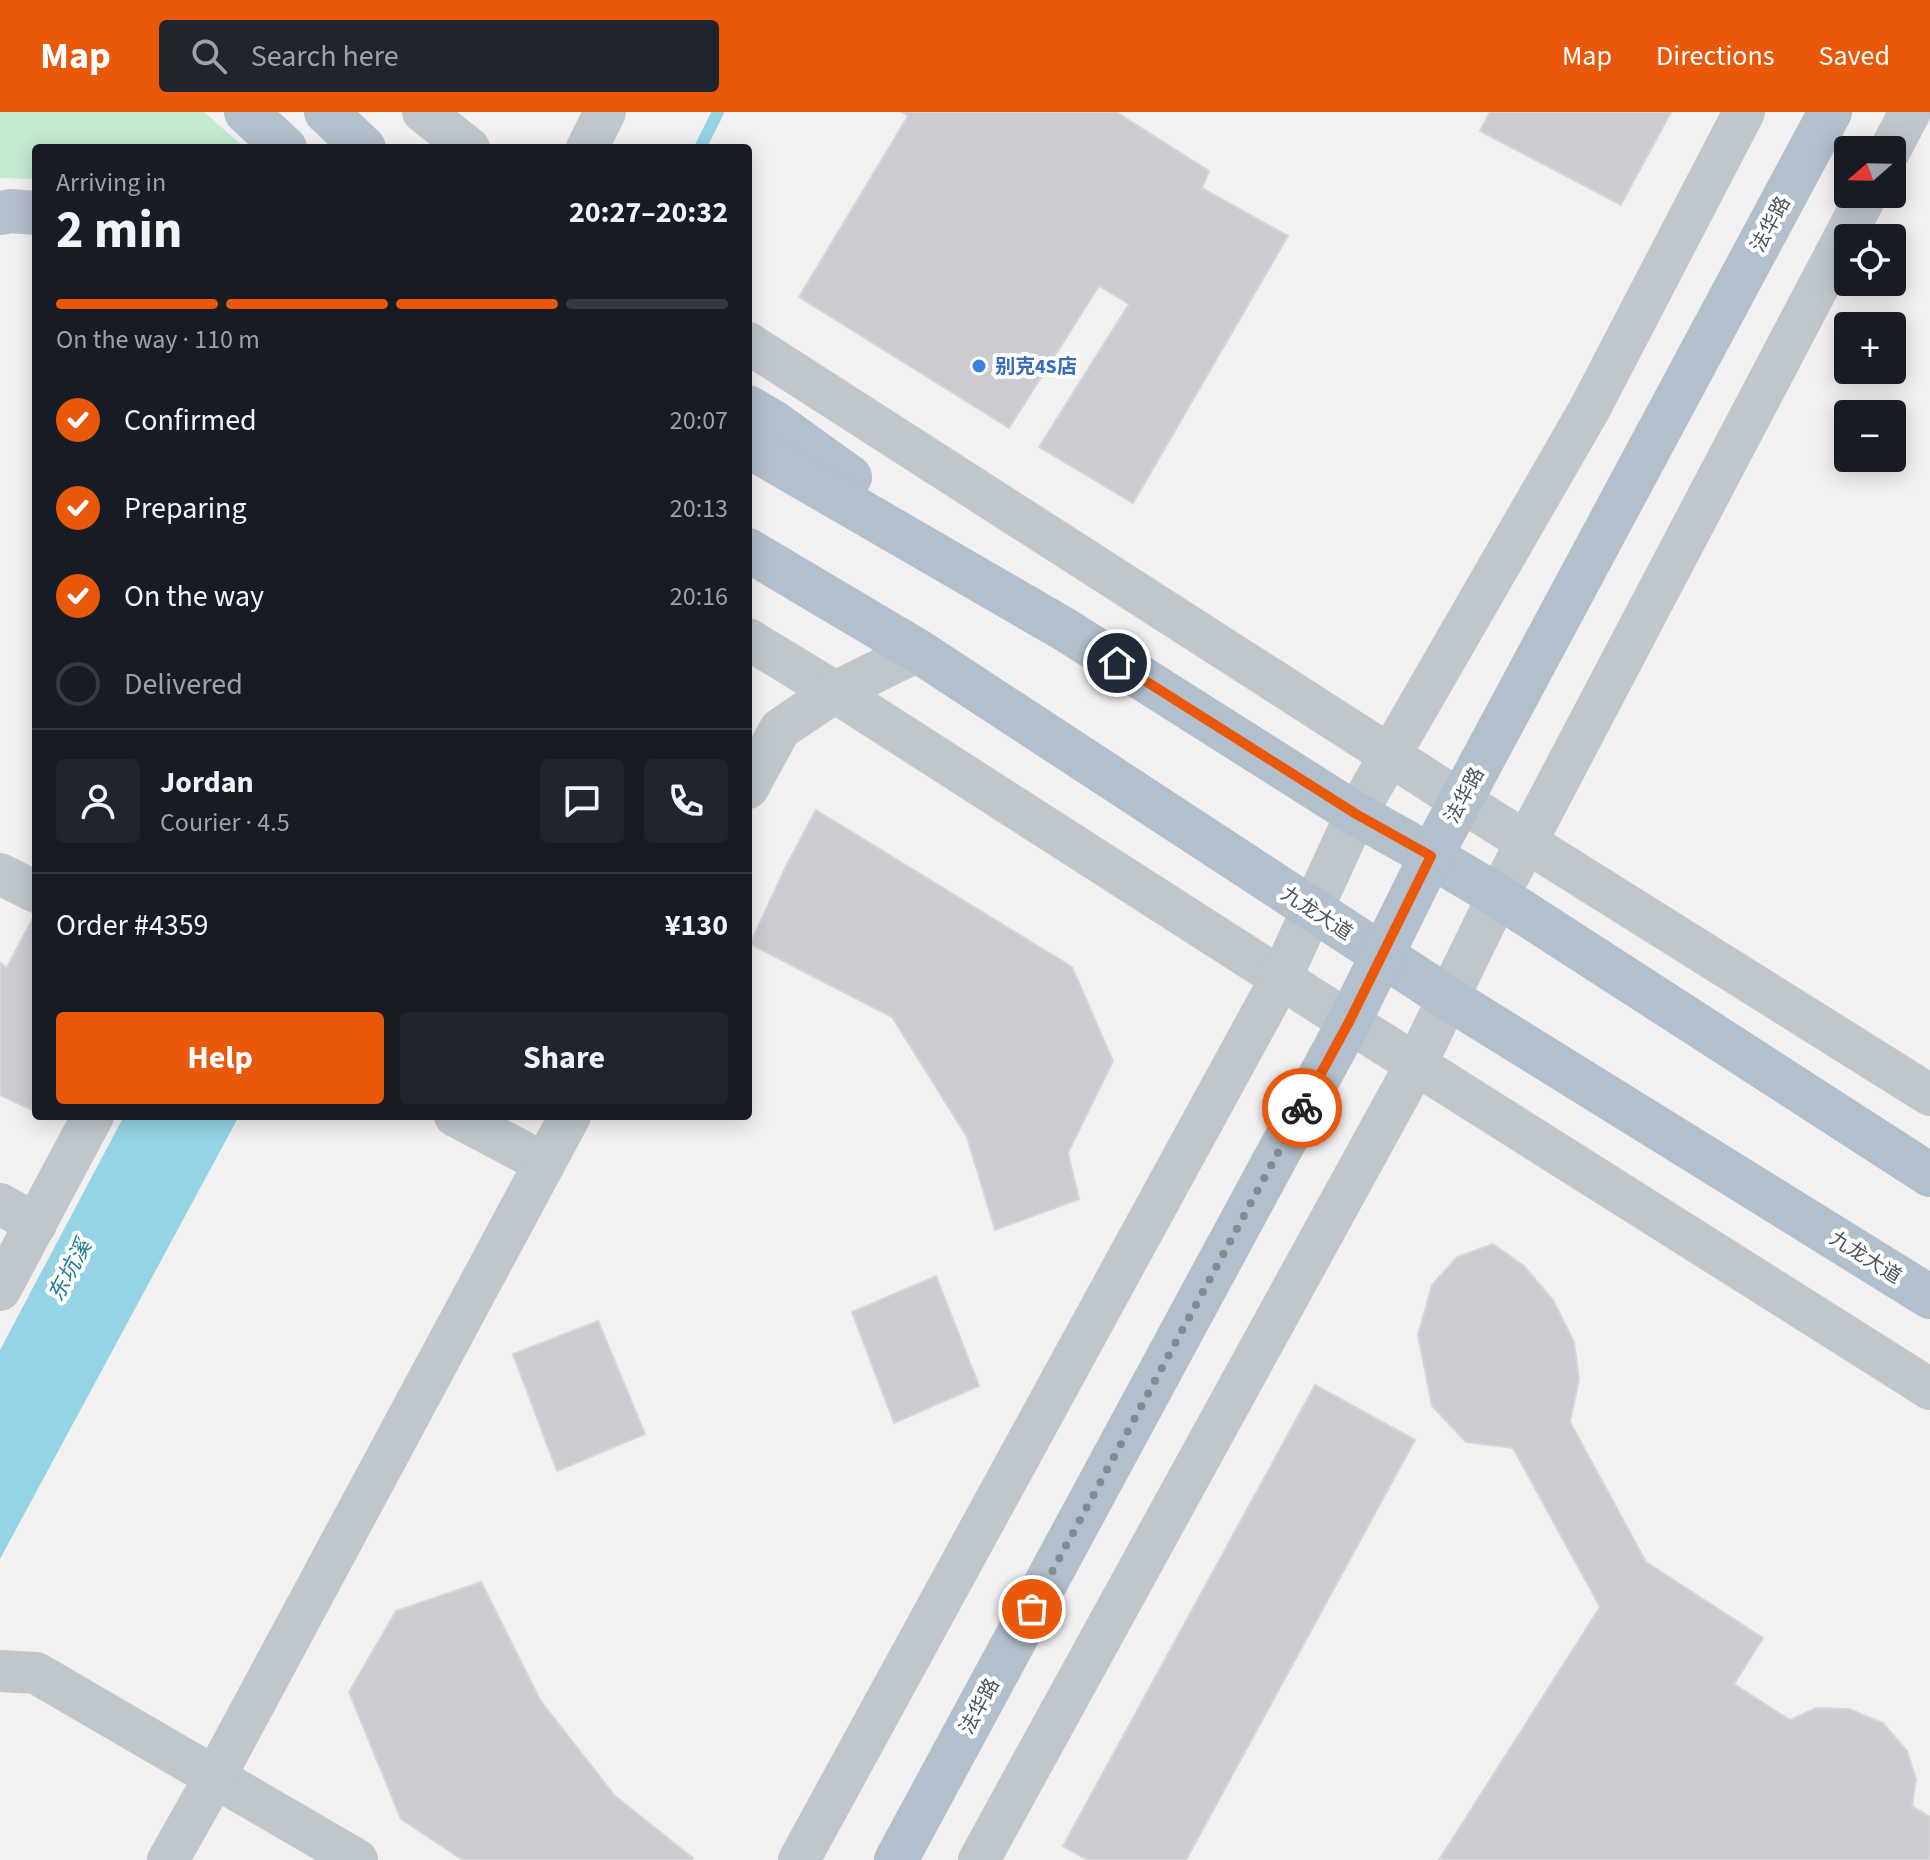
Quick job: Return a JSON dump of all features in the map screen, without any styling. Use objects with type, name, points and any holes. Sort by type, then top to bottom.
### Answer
[{"type":"main road","points":[[246,112],[281,144]]},
{"type":"main road","points":[[326,112],[360,144]]},
{"type":"main road","name":"法华路","points":[[896,1860],[1349,1022],[1431,856],[1830,112]]},
{"type":"main road","points":[[0,213],[32,213]]},
{"type":"main road","points":[[752,409],[1064,629]]},
{"type":"main road","points":[[752,448],[1064,629],[1356,814],[1498,896],[1930,1175]]},
{"type":"main road","points":[[752,534],[918,651]]},
{"type":"main road","name":"九龙大道","points":[[752,552],[918,651],[1448,998],[1930,1297]]},
{"type":"street","points":[[423,112],[464,144]]},
{"type":"street","points":[[589,144],[605,112]]},
{"type":"street","points":[[799,1860],[1281,978],[1356,814],[1589,410],[1744,112]]},
{"type":"street","points":[[1897,136],[1910,112]]},
{"type":"street","points":[[979,1860],[1416,1064],[1498,896],[1860,208]]},
{"type":"street","points":[[752,346],[1461,801],[1930,1095]]},
{"type":"street","points":[[752,641],[1930,1389]]},
{"type":"street","points":[[752,781],[780,729],[835,692],[918,651]]},
{"type":"street","points":[[0,874],[32,890]]},
{"type":"street","points":[[0,1290],[18,1214],[90,1120]]},
{"type":"street","points":[[463,1120],[544,1163]]},
{"type":"street","points":[[168,1860],[568,1120]]},
{"type":"street","points":[[0,1671],[36,1673],[357,1860]]},
{"type":"green space","points":[[0,112],[204,112],[240,144],[32,144],[32,179],[0,178]]},
{"type":"water","points":[[122,1120],[237,1120],[0,1559],[0,1350]]},
{"type":"building","name":"别克4S店","points":[[902,112],[1116,112],[1209,171],[1202,188],[1288,236],[1133,503],[1039,447],[1129,304],[1099,286],[1009,428],[799,297],[908,116]]},
{"type":"building","points":[[1490,112],[1671,112],[1621,205],[1480,131]]},
{"type":"building","points":[[816,810],[1072,967],[1113,1061],[1068,1153],[1079,1199],[995,1230],[967,1137],[892,1017],[752,945],[787,864]]},
{"type":"building","points":[[32,920],[32,1110],[0,1095],[0,963],[7,967]]},
{"type":"building","points":[[1493,1244],[1524,1266],[1553,1300],[1574,1342],[1579,1379],[1570,1422],[1646,1562],[1763,1638],[1734,1684],[1790,1720],[1816,1708],[1849,1709],[1883,1723],[1907,1751],[1916,1779],[1912,1806],[1930,1817],[1930,1860],[1439,1860],[1600,1607],[1513,1448],[1466,1442],[1432,1406],[1418,1335],[1432,1285],[1457,1257]]},
{"type":"building","points":[[936,1276],[979,1386],[894,1423],[852,1312]]},
{"type":"building","points":[[598,1321],[645,1434],[557,1471],[513,1354]]},
{"type":"building","points":[[1315,1385],[1415,1440],[1186,1860],[1088,1860],[1063,1846]]},
{"type":"building","points":[[481,1582],[540,1700],[615,1796],[692,1860],[463,1860],[401,1819],[349,1692],[396,1611]]},
{"type":"waterway","name":"东坑溪","points":[[702,144],[718,112]]},
{"type":"way so far","points":[[1032,1609],[1302,1108]]},
{"type":"place","name":"别克4S店","points":[[979,366]]},
{"type":"route","points":[[1117,663],[1356,814],[1431,856],[1349,1022],[1302,1108]]}]
